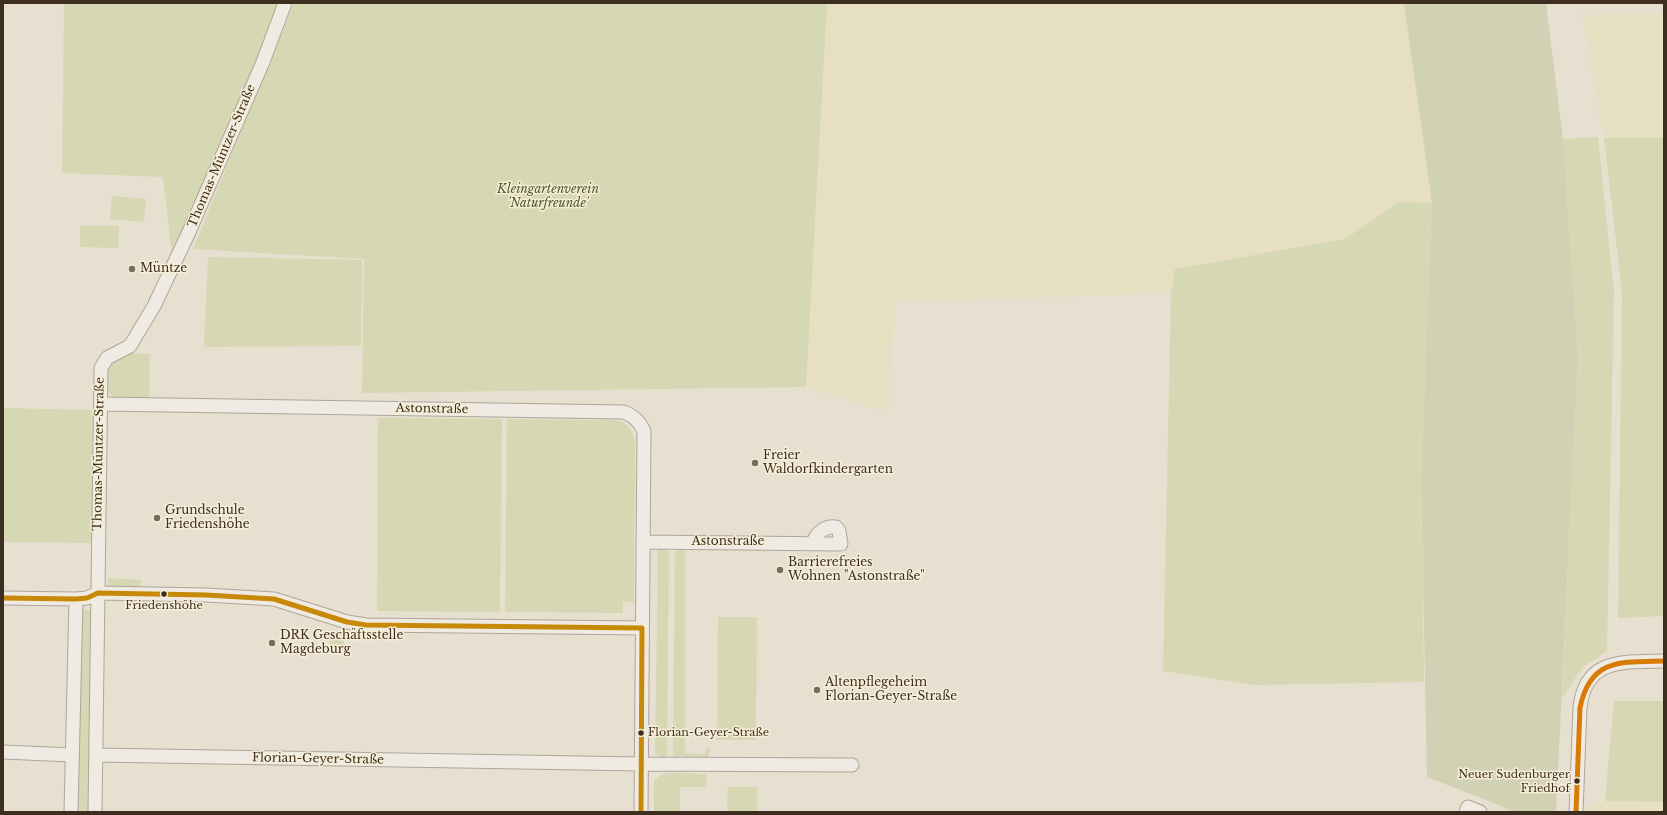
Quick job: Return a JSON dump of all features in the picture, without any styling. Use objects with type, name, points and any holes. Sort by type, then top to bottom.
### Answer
[{"type":"street","name":"Thomas-Müntzer-Straße","points":[[95,812],[101,404],[100,378],[103,363],[110,355],[130,346],[154,306],[189,232],[263,62],[285,3]]},
{"type":"street","name":"Astonstraße","points":[[101,404],[624,412],[634,416],[644,431],[641,812]]},
{"type":"street","name":"Astonstraße","points":[[643,542],[813,543]]},
{"type":"street","points":[[3,598],[76,599],[87,598],[98,593],[274,599],[347,622],[366,625],[642,628]]},
{"type":"street","points":[[71,812],[76,599]]},
{"type":"street","points":[[1576,812],[1581,697],[1592,677],[1601,669],[1611,664],[1664,661]]},
{"type":"street","points":[[3,752],[72,755]]},
{"type":"street","name":"Florian-Geyer-Straße","points":[[96,755],[641,764],[852,765]]},
{"type":"street","points":[[1466,812],[1468,806],[1480,812]]},
{"type":"shaded area","points":[[827,3],[1404,3],[1432,203],[1399,202],[1345,239],[1175,269],[1171,293],[895,302],[888,412],[806,387]]},
{"type":"shaded area","points":[[1664,14],[1664,138],[1604,138],[1583,15]]},
{"type":"shaded area","points":[[1605,801],[1664,802],[1664,812],[1590,812],[1590,804]]},
{"type":"green space","points":[[64,3],[280,3],[260,57],[232,115],[172,256],[163,177],[62,173]]},
{"type":"green space","name":"Kleingartenverein 'Naturfreunde'","points":[[294,3],[827,3],[806,387],[362,393],[364,259],[193,249]]},
{"type":"green space","name":"Neuer Sudenburger Friedhof","points":[[1404,3],[1546,3],[1563,139],[1578,359],[1556,812],[1513,812],[1427,777],[1421,480],[1432,203]]},
{"type":"green space","points":[[1598,137],[1614,292],[1607,651],[1582,668],[1562,698],[1578,359],[1563,139]]},
{"type":"green space","points":[[1604,138],[1664,138],[1664,616],[1618,618],[1622,293]]},
{"type":"green space","points":[[112,196],[146,199],[144,222],[110,219]]},
{"type":"green space","points":[[1399,202],[1432,203],[1421,480],[1424,682],[1255,685],[1163,671],[1171,293],[1175,269],[1345,239]]},
{"type":"green space","points":[[80,226],[119,226],[118,248],[80,247]]},
{"type":"green space","points":[[208,257],[362,260],[361,346],[204,347]]},
{"type":"green space","points":[[121,354],[150,354],[149,400],[120,400],[110,395],[107,380],[107,367]]},
{"type":"green space","points":[[3,408],[93,410],[91,543],[3,542]]},
{"type":"green space","points":[[378,418],[502,419],[500,612],[377,611]]},
{"type":"green space","points":[[507,419],[615,420],[626,424],[633,433],[635,441],[634,602],[623,602],[623,613],[505,612]]},
{"type":"green space","points":[[658,550],[669,551],[667,756],[661,757],[655,754]]},
{"type":"green space","points":[[685,550],[685,753],[705,754],[706,748],[710,748],[708,757],[673,756],[675,551]]},
{"type":"green space","points":[[108,578],[141,580],[141,590],[108,587]]},
{"type":"green space","points":[[79,610],[94,610],[90,812],[75,812]]},
{"type":"green space","points":[[718,617],[757,617],[756,740],[717,740]]},
{"type":"green space","points":[[330,635],[344,635],[344,646],[330,646]]},
{"type":"green space","points":[[1614,701],[1664,701],[1664,802],[1605,801]]},
{"type":"green space","points":[[669,773],[706,774],[707,787],[680,787],[680,812],[654,812],[654,781],[661,775]]},
{"type":"green space","points":[[728,787],[757,787],[757,812],[727,812]]},
{"type":"transit line","points":[[3,598],[76,599],[87,598],[98,593],[206,595],[274,599],[347,622],[366,625],[642,628],[641,812]]},
{"type":"transit line","points":[[1576,812],[1580,708],[1591,680],[1600,671],[1621,663],[1664,661]]},
{"type":"place","name":"Müntze","points":[[132,269]]},
{"type":"place","name":"Freier Waldorfkindergarten","points":[[755,463]]},
{"type":"place","name":"Grundschule Friedenshöhe","points":[[157,518]]},
{"type":"place","name":"Barrierefreies Wohnen \"Astonstraße\"","points":[[780,570]]},
{"type":"place","name":"Friedenshöhe","points":[[164,594]]},
{"type":"place","name":"DRK Geschäftsstelle Magdeburg","points":[[272,643]]},
{"type":"place","name":"Altenpflegeheim Florian-Geyer-Straße","points":[[817,690]]},
{"type":"place","name":"Florian-Geyer-Straße","points":[[641,733]]},
{"type":"place","name":"Neuer Sudenburger Friedhof","points":[[1577,781]]}]
